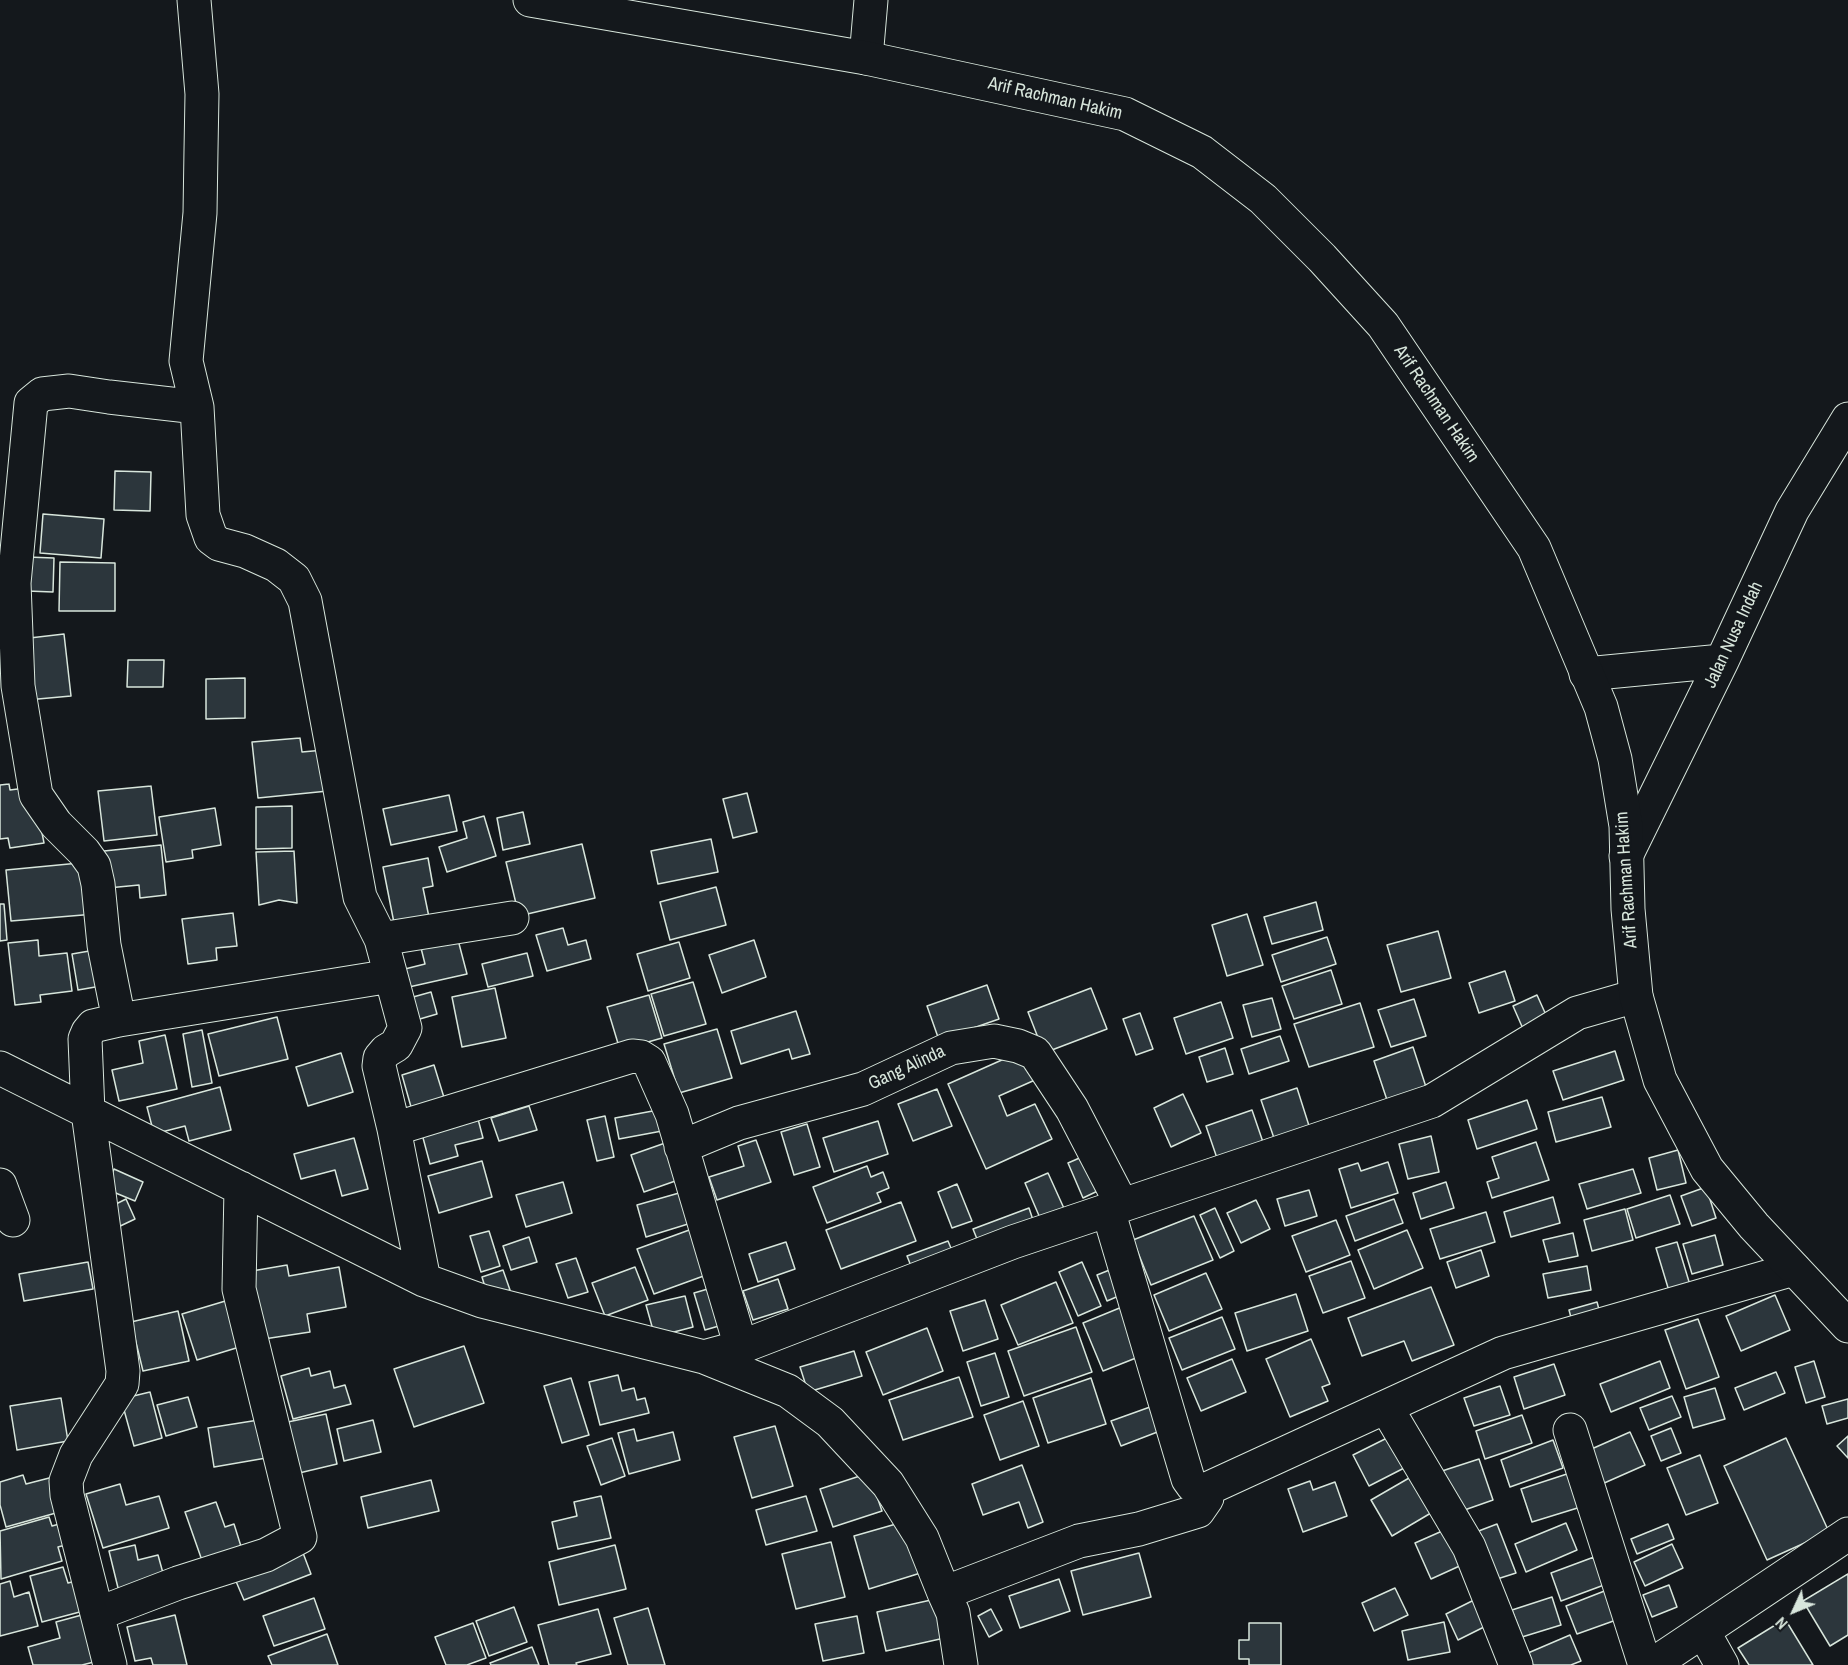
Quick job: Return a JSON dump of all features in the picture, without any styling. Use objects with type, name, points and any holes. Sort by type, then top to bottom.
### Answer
[{"type":"street","points":[[194,0],[202,94],[201,171],[200,213],[186,360],[197,407],[203,515],[207,531],[219,544],[245,551],[276,565],[294,579],[305,601],[360,897],[381,939],[405,1028],[396,1045],[380,1058],[379,1066],[424,1280]]},
{"type":"street","name":"Arif Rachman Hakim","points":[[530,0],[637,9],[1125,114],[1202,152],[1263,199],[1322,258],[1383,325],[1534,548],[1601,707],[1615,759],[1626,826],[1628,909],[1636,996],[1660,1080],[1707,1169],[1754,1226],[1848,1326]]},
{"type":"street","points":[[866,58],[871,0]]},
{"type":"street","points":[[119,1020],[104,945],[94,866],[84,852],[56,824],[36,795],[18,686],[14,583],[31,403],[42,394],[69,391],[197,407]]},
{"type":"street","name":"Jalan Nusa Indah","points":[[1626,856],[1722,661],[1792,511],[1848,419]]},
{"type":"street","points":[[1586,674],[1722,661]]},
{"type":"street","points":[[381,939],[512,918]]},
{"type":"street","points":[[110,1665],[67,1495],[66,1481],[76,1455],[122,1384],[123,1371],[88,1112],[85,1039],[93,1026],[119,1020],[391,976]]},
{"type":"street","points":[[726,1357],[1012,1242],[1432,1101],[1577,1013],[1636,996]]},
{"type":"street","name":"Gang Alinda","points":[[681,1147],[739,1123],[863,1089],[951,1048],[994,1041],[1018,1046],[1035,1053],[1072,1109],[1115,1208],[1188,1479],[1200,1490],[1207,1489]]},
{"type":"street","points":[[394,1129],[632,1056],[641,1057],[650,1062],[672,1114],[681,1147],[726,1357]]},
{"type":"street","points":[[0,1068],[424,1280],[482,1302],[726,1357],[788,1391],[830,1422],[888,1484],[922,1538],[945,1593],[952,1613],[961,1665]]},
{"type":"street","points":[[0,1185],[13,1220]]},
{"type":"street","points":[[97,1614],[178,1583],[266,1555],[300,1537],[239,1289],[241,1188]]},
{"type":"street","points":[[945,1593],[1080,1541],[1139,1529],[1198,1511],[1207,1498],[1207,1489],[1521,1347],[1794,1269]]},
{"type":"street","points":[[1386,1407],[1469,1547],[1516,1665]]},
{"type":"street","points":[[1570,1430],[1645,1665]]},
{"type":"street","points":[[1652,1665],[1848,1534]]},
{"type":"street","points":[[1702,1631],[1722,1665]]},
{"type":"building","points":[[115,471],[151,472],[150,511],[114,510]]},
{"type":"building","points":[[43,514],[104,519],[101,558],[40,553]]},
{"type":"building","points":[[27,557],[54,558],[53,592],[27,591]]},
{"type":"building","points":[[60,562],[115,563],[115,611],[59,611]]},
{"type":"building","points":[[64,634],[71,696],[27,700],[21,639]]},
{"type":"building","points":[[128,660],[164,660],[163,687],[127,687]]},
{"type":"building","points":[[245,678],[245,718],[206,719],[206,679]]},
{"type":"building","points":[[300,738],[302,752],[324,750],[328,791],[258,798],[252,742]]},
{"type":"building","points":[[9,784],[10,790],[33,787],[44,843],[10,848],[8,838],[0,839],[0,785]]},
{"type":"building","points":[[151,786],[157,835],[104,841],[98,791]]},
{"type":"building","points":[[747,793],[757,832],[733,838],[723,799]]},
{"type":"building","points":[[449,795],[457,831],[391,845],[383,809]]},
{"type":"building","points":[[292,806],[292,848],[256,849],[256,807]]},
{"type":"building","points":[[215,808],[221,845],[192,850],[193,858],[166,862],[159,817]]},
{"type":"building","points":[[523,812],[530,844],[503,850],[497,818]]},
{"type":"building","points":[[484,816],[496,856],[447,872],[439,847],[467,838],[463,822]]},
{"type":"building","points":[[711,839],[718,872],[658,884],[651,851]]},
{"type":"building","points":[[582,844],[595,898],[519,916],[506,862]]},
{"type":"building","points":[[161,845],[166,895],[140,898],[139,885],[108,888],[104,851]]},
{"type":"building","points":[[294,851],[297,903],[279,900],[259,905],[256,852]]},
{"type":"building","points":[[428,858],[433,886],[423,888],[430,922],[395,928],[383,867]]},
{"type":"building","points":[[90,862],[95,914],[11,921],[6,870]]},
{"type":"building","points":[[716,887],[726,925],[670,940],[660,902]]},
{"type":"building","points":[[1316,902],[1323,930],[1272,944],[1264,917]]},
{"type":"building","points":[[0,904],[4,904],[7,940],[0,941]]},
{"type":"building","points":[[233,913],[237,946],[216,948],[217,960],[188,964],[182,919]]},
{"type":"building","points":[[1247,914],[1263,965],[1227,976],[1212,925]]},
{"type":"building","points":[[563,928],[568,945],[586,940],[591,959],[547,971],[536,935]]},
{"type":"building","points":[[1438,931],[1451,978],[1401,992],[1387,945]]},
{"type":"building","points":[[457,936],[467,974],[409,987],[405,969],[425,964],[420,944]]},
{"type":"building","points":[[1327,937],[1336,964],[1281,982],[1272,955]]},
{"type":"building","points":[[38,940],[39,956],[67,953],[72,991],[40,995],[41,1002],[15,1005],[8,943]]},
{"type":"building","points":[[754,940],[766,977],[722,993],[709,955]]},
{"type":"building","points":[[679,942],[690,978],[648,991],[637,954]]},
{"type":"building","points":[[95,950],[101,986],[78,990],[72,954]]},
{"type":"building","points":[[527,953],[533,976],[488,987],[482,964]]},
{"type":"building","points":[[1331,970],[1342,1004],[1294,1019],[1282,986]]},
{"type":"building","points":[[1505,971],[1515,1001],[1479,1013],[1469,983]]},
{"type":"building","points":[[693,982],[706,1024],[664,1036],[651,994]]},
{"type":"building","points":[[987,985],[999,1019],[939,1040],[927,1006]]},
{"type":"building","points":[[495,988],[506,1038],[462,1047],[452,997]]},
{"type":"building","points":[[1091,988],[1107,1029],[1044,1053],[1028,1012]]},
{"type":"building","points":[[431,992],[437,1014],[413,1021],[406,999]]},
{"type":"building","points":[[649,995],[662,1038],[620,1050],[607,1007]]},
{"type":"building","points":[[1537,995],[1551,1026],[1527,1038],[1513,1006]]},
{"type":"building","points":[[1272,998],[1281,1029],[1252,1037],[1243,1005]]},
{"type":"building","points":[[1414,999],[1426,1036],[1391,1047],[1378,1010]]},
{"type":"building","points":[[1221,1002],[1233,1038],[1186,1054],[1174,1018]]},
{"type":"building","points":[[1360,1003],[1374,1047],[1309,1067],[1294,1024]]},
{"type":"building","points":[[796,1011],[810,1054],[792,1059],[789,1049],[741,1064],[731,1031]]},
{"type":"building","points":[[1140,1013],[1153,1049],[1136,1055],[1123,1019]]},
{"type":"building","points":[[277,1017],[288,1059],[219,1076],[208,1034]]},
{"type":"building","points":[[717,1029],[732,1078],[679,1093],[664,1044]]},
{"type":"building","points":[[202,1030],[212,1083],[192,1087],[183,1034]]},
{"type":"building","points":[[165,1035],[177,1089],[119,1101],[112,1070],[143,1063],[139,1041]]},
{"type":"building","points":[[1280,1036],[1289,1061],[1249,1074],[1241,1049]]},
{"type":"building","points":[[1413,1047],[1426,1087],[1387,1100],[1374,1061]]},
{"type":"building","points":[[1225,1048],[1233,1074],[1207,1082],[1199,1057]]},
{"type":"building","points":[[1022,1051],[1035,1080],[999,1096],[1007,1116],[1035,1104],[1052,1139],[986,1169],[948,1084]]},
{"type":"building","points":[[1615,1051],[1624,1080],[1563,1100],[1553,1071]]},
{"type":"building","points":[[341,1053],[353,1092],[308,1106],[296,1067]]},
{"type":"building","points":[[434,1065],[446,1104],[413,1114],[402,1075]]},
{"type":"building","points":[[220,1087],[231,1130],[189,1141],[185,1126],[154,1134],[147,1107]]},
{"type":"building","points":[[1297,1088],[1311,1132],[1276,1144],[1261,1100]]},
{"type":"building","points":[[937,1089],[952,1126],[913,1141],[898,1104]]},
{"type":"building","points":[[1183,1094],[1201,1133],[1171,1147],[1154,1108]]},
{"type":"building","points":[[1602,1097],[1611,1127],[1556,1142],[1548,1112]]},
{"type":"building","points":[[1527,1100],[1537,1129],[1477,1149],[1468,1120]]},
{"type":"building","points":[[529,1106],[537,1130],[499,1141],[491,1118]]},
{"type":"building","points":[[658,1110],[662,1131],[619,1139],[615,1118]]},
{"type":"building","points":[[1252,1110],[1265,1148],[1219,1164],[1206,1126]]},
{"type":"building","points":[[605,1116],[614,1157],[597,1161],[587,1120]]},
{"type":"building","points":[[478,1119],[483,1138],[455,1145],[458,1156],[430,1164],[422,1134]]},
{"type":"building","points":[[878,1121],[888,1154],[834,1172],[823,1138]]},
{"type":"building","points":[[807,1124],[820,1167],[794,1175],[781,1132]]},
{"type":"building","points":[[1431,1136],[1439,1172],[1408,1179],[1399,1144]]},
{"type":"building","points":[[354,1138],[368,1189],[342,1196],[335,1170],[301,1179],[294,1154]]},
{"type":"building","points":[[756,1140],[771,1182],[717,1200],[709,1177],[744,1166],[738,1146]]},
{"type":"building","points":[[668,1142],[681,1179],[644,1192],[631,1155]]},
{"type":"building","points":[[1536,1142],[1549,1180],[1492,1198],[1487,1182],[1499,1178],[1492,1157]]},
{"type":"building","points":[[1678,1150],[1686,1183],[1657,1190],[1649,1158]]},
{"type":"building","points":[[1091,1153],[1106,1187],[1083,1198],[1068,1163]]},
{"type":"building","points":[[482,1161],[492,1197],[439,1213],[428,1176]]},
{"type":"building","points":[[1388,1162],[1398,1193],[1351,1208],[1339,1169],[1358,1163],[1361,1171]]},
{"type":"building","points":[[867,1166],[871,1177],[883,1172],[889,1188],[877,1193],[881,1202],[827,1223],[813,1187]]},
{"type":"building","points":[[114,1169],[143,1182],[135,1201],[106,1189]]},
{"type":"building","points":[[1633,1169],[1641,1193],[1587,1209],[1579,1184]]},
{"type":"building","points":[[1048,1173],[1067,1215],[1043,1225],[1025,1183]]},
{"type":"building","points":[[563,1182],[572,1213],[526,1227],[516,1195]]},
{"type":"building","points":[[1446,1182],[1454,1208],[1421,1219],[1413,1193]]},
{"type":"building","points":[[957,1184],[972,1221],[952,1228],[938,1192]]},
{"type":"building","points":[[1706,1187],[1716,1218],[1692,1226],[1681,1196]]},
{"type":"building","points":[[1309,1190],[1317,1216],[1285,1226],[1277,1199]]},
{"type":"building","points":[[679,1193],[688,1224],[646,1237],[637,1205]]},
{"type":"building","points":[[1670,1195],[1680,1224],[1636,1238],[1627,1209]]},
{"type":"building","points":[[1553,1197],[1560,1223],[1511,1237],[1504,1212]]},
{"type":"building","points":[[126,1199],[135,1219],[114,1229],[104,1210]]},
{"type":"building","points":[[1394,1199],[1403,1223],[1355,1241],[1346,1216]]},
{"type":"building","points":[[1256,1200],[1270,1229],[1241,1243],[1227,1213]]},
{"type":"building","points":[[901,1202],[916,1241],[841,1269],[826,1230]]},
{"type":"building","points":[[1029,1208],[1036,1229],[981,1249],[973,1229]]},
{"type":"building","points":[[1215,1208],[1234,1251],[1220,1258],[1200,1215]]},
{"type":"building","points":[[1625,1209],[1633,1240],[1592,1251],[1584,1220]]},
{"type":"building","points":[[1486,1212],[1495,1242],[1440,1259],[1430,1229]]},
{"type":"building","points":[[1194,1216],[1213,1260],[1151,1285],[1133,1240]]},
{"type":"building","points":[[1336,1220],[1350,1255],[1306,1272],[1292,1236]]},
{"type":"building","points":[[692,1229],[709,1274],[654,1294],[637,1249]]},
{"type":"building","points":[[1407,1230],[1423,1268],[1374,1289],[1358,1250]]},
{"type":"building","points":[[489,1231],[500,1266],[481,1272],[470,1236]]},
{"type":"building","points":[[1573,1233],[1578,1256],[1549,1262],[1543,1240]]},
{"type":"building","points":[[1715,1235],[1723,1265],[1692,1274],[1683,1244]]},
{"type":"building","points":[[529,1237],[537,1262],[511,1270],[503,1246]]},
{"type":"building","points":[[948,1241],[956,1260],[915,1276],[907,1256]]},
{"type":"building","points":[[786,1242],[795,1269],[758,1282],[749,1254]]},
{"type":"building","points":[[1677,1242],[1690,1285],[1669,1291],[1656,1248]]},
{"type":"building","points":[[1481,1250],[1489,1276],[1456,1288],[1447,1262]]},
{"type":"building","points":[[576,1258],[588,1292],[568,1298],[556,1264]]},
{"type":"building","points":[[1351,1261],[1365,1298],[1323,1313],[1309,1276]]},
{"type":"building","points":[[88,1262],[93,1289],[24,1301],[19,1274]]},
{"type":"building","points":[[1082,1262],[1101,1306],[1078,1316],[1059,1272]]},
{"type":"building","points":[[287,1265],[289,1276],[339,1267],[346,1307],[307,1314],[310,1332],[264,1339],[252,1271]]},
{"type":"building","points":[[1587,1266],[1591,1290],[1548,1298],[1543,1274]]},
{"type":"building","points":[[635,1267],[648,1300],[605,1316],[592,1283]]},
{"type":"building","points":[[1117,1267],[1128,1292],[1107,1301],[1097,1275]]},
{"type":"building","points":[[503,1270],[510,1290],[488,1297],[482,1277]]},
{"type":"building","points":[[1206,1273],[1222,1309],[1169,1331],[1154,1295]]},
{"type":"building","points":[[778,1279],[788,1309],[753,1320],[743,1291]]},
{"type":"building","points":[[1056,1282],[1073,1323],[1018,1345],[1001,1305]]},
{"type":"building","points":[[718,1286],[729,1323],[705,1330],[694,1293]]},
{"type":"building","points":[[1431,1287],[1454,1345],[1412,1361],[1404,1341],[1362,1356],[1348,1318]]},
{"type":"building","points":[[1296,1294],[1308,1331],[1247,1351],[1235,1313]]},
{"type":"building","points":[[1775,1295],[1790,1330],[1741,1351],[1726,1316]]},
{"type":"building","points":[[685,1296],[693,1327],[655,1337],[646,1305]]},
{"type":"building","points":[[232,1299],[246,1345],[197,1360],[182,1314]]},
{"type":"building","points":[[985,1300],[998,1339],[963,1351],[950,1311]]},
{"type":"building","points":[[1597,1302],[1601,1317],[1573,1325],[1569,1310]]},
{"type":"building","points":[[1122,1307],[1141,1356],[1103,1371],[1083,1323]]},
{"type":"building","points":[[178,1311],[189,1361],[143,1371],[131,1322]]},
{"type":"building","points":[[1222,1317],[1235,1349],[1182,1370],[1169,1338]]},
{"type":"building","points":[[1698,1319],[1719,1377],[1686,1389],[1665,1330]]},
{"type":"building","points":[[1076,1327],[1092,1372],[1024,1396],[1008,1351]]},
{"type":"building","points":[[927,1328],[943,1371],[883,1395],[866,1352]]},
{"type":"building","points":[[1311,1339],[1330,1384],[1322,1387],[1328,1401],[1290,1417],[1266,1359]]},
{"type":"building","points":[[464,1346],[484,1403],[414,1427],[394,1369]]},
{"type":"building","points":[[854,1351],[862,1376],[808,1392],[800,1367]]},
{"type":"building","points":[[995,1353],[1009,1397],[981,1406],[967,1362]]},
{"type":"building","points":[[1232,1359],[1246,1392],[1201,1411],[1187,1378]]},
{"type":"building","points":[[1660,1361],[1670,1388],[1611,1412],[1600,1384]]},
{"type":"building","points":[[1814,1361],[1825,1397],[1806,1403],[1795,1367]]},
{"type":"building","points":[[1554,1364],[1565,1395],[1524,1409],[1514,1377]]},
{"type":"building","points":[[309,1368],[311,1376],[330,1371],[334,1388],[345,1385],[351,1404],[293,1419],[281,1376]]},
{"type":"building","points":[[1776,1372],[1785,1393],[1744,1410],[1735,1388]]},
{"type":"building","points":[[618,1375],[622,1391],[634,1388],[637,1400],[645,1398],[649,1413],[600,1425],[589,1382]]},
{"type":"building","points":[[959,1377],[973,1417],[903,1440],[889,1400]]},
{"type":"building","points":[[571,1378],[589,1435],[562,1443],[544,1386]]},
{"type":"building","points":[[1091,1378],[1106,1424],[1048,1443],[1033,1398]]},
{"type":"building","points":[[1500,1386],[1510,1415],[1474,1426],[1464,1398]]},
{"type":"building","points":[[1715,1388],[1725,1419],[1693,1428],[1684,1397]]},
{"type":"building","points":[[150,1392],[162,1438],[134,1446],[121,1399]]},
{"type":"building","points":[[1672,1396],[1681,1417],[1649,1430],[1640,1408]]},
{"type":"building","points":[[188,1397],[197,1427],[166,1436],[157,1405]]},
{"type":"building","points":[[61,1398],[68,1441],[17,1450],[10,1406]]},
{"type":"building","points":[[1848,1399],[1848,1418],[1827,1424],[1822,1406]]},
{"type":"building","points":[[1023,1401],[1039,1446],[1000,1460],[984,1415]]},
{"type":"building","points":[[1150,1407],[1160,1431],[1121,1446],[1111,1421]]},
{"type":"building","points":[[326,1414],[337,1464],[295,1474],[283,1423]]},
{"type":"building","points":[[1522,1415],[1532,1443],[1485,1459],[1476,1431]]},
{"type":"building","points":[[265,1419],[272,1457],[214,1467],[208,1428]]},
{"type":"building","points":[[373,1420],[381,1452],[344,1461],[337,1429]]},
{"type":"building","points":[[775,1426],[793,1486],[752,1498],[734,1437]]},
{"type":"building","points":[[1671,1428],[1681,1453],[1661,1461],[1651,1436]]},
{"type":"building","points":[[634,1429],[637,1441],[673,1432],[680,1460],[629,1474],[618,1433]]},
{"type":"building","points":[[1630,1432],[1645,1465],[1602,1484],[1587,1451]]},
{"type":"building","points":[[1395,1434],[1410,1465],[1369,1486],[1353,1455]]},
{"type":"building","points":[[1848,1436],[1848,1458],[1837,1446]]},
{"type":"building","points":[[612,1438],[625,1476],[601,1485],[587,1446]]},
{"type":"building","points":[[1786,1438],[1829,1532],[1767,1560],[1724,1466]]},
{"type":"building","points":[[1553,1440],[1563,1468],[1510,1487],[1501,1460]]},
{"type":"building","points":[[1700,1455],[1718,1503],[1686,1515],[1667,1468]]},
{"type":"building","points":[[1479,1459],[1493,1500],[1456,1513],[1442,1471]]},
{"type":"building","points":[[1022,1465],[1043,1522],[1028,1528],[1019,1502],[983,1515],[972,1484]]},
{"type":"building","points":[[1573,1472],[1584,1506],[1532,1522],[1521,1489]]},
{"type":"building","points":[[869,1473],[882,1511],[833,1527],[820,1489]]},
{"type":"building","points":[[1416,1474],[1436,1510],[1392,1536],[1371,1500]]},
{"type":"building","points":[[23,1475],[26,1484],[53,1477],[63,1511],[6,1527],[0,1505],[0,1482]]},
{"type":"building","points":[[431,1480],[439,1511],[368,1528],[361,1497]]},
{"type":"building","points":[[1310,1481],[1313,1490],[1335,1482],[1347,1516],[1303,1532],[1288,1489]]},
{"type":"building","points":[[120,1484],[126,1505],[159,1496],[169,1528],[103,1548],[86,1494]]},
{"type":"building","points":[[601,1496],[611,1538],[558,1549],[552,1522],[577,1516],[574,1502]]},
{"type":"building","points":[[806,1496],[817,1531],[766,1545],[756,1510]]},
{"type":"building","points":[[216,1502],[225,1527],[234,1524],[244,1556],[205,1569],[185,1512]]},
{"type":"building","points":[[49,1517],[52,1526],[63,1523],[69,1544],[58,1547],[62,1561],[1,1579],[0,1531]]},
{"type":"building","points":[[910,1520],[927,1571],[869,1589],[854,1536]]},
{"type":"building","points":[[1566,1523],[1577,1550],[1526,1572],[1515,1544]]},
{"type":"building","points":[[1497,1524],[1516,1573],[1494,1580],[1476,1532]]},
{"type":"building","points":[[1668,1524],[1674,1539],[1637,1554],[1631,1539]]},
{"type":"building","points":[[1449,1528],[1464,1564],[1431,1579],[1415,1543]]},
{"type":"building","points":[[831,1542],[845,1597],[796,1609],[782,1554]]},
{"type":"building","points":[[1672,1544],[1683,1568],[1645,1586],[1634,1562]]},
{"type":"building","points":[[135,1545],[138,1560],[158,1555],[166,1584],[120,1596],[109,1551]]},
{"type":"building","points":[[300,1545],[311,1574],[244,1600],[232,1572]]},
{"type":"building","points":[[615,1545],[626,1589],[559,1605],[549,1562]]},
{"type":"building","points":[[1139,1553],[1151,1597],[1083,1615],[1071,1571]]},
{"type":"building","points":[[1594,1557],[1604,1585],[1561,1601],[1551,1573]]},
{"type":"building","points":[[63,1567],[68,1583],[83,1579],[91,1609],[42,1622],[30,1576]]},
{"type":"building","points":[[1848,1574],[1848,1635],[1830,1646],[1803,1601]]},
{"type":"building","points":[[1059,1579],[1070,1611],[1020,1628],[1009,1596]]},
{"type":"building","points":[[10,1581],[14,1597],[29,1592],[38,1626],[0,1636],[0,1584]]},
{"type":"building","points":[[1669,1585],[1677,1607],[1652,1617],[1643,1595]]},
{"type":"building","points":[[1395,1588],[1408,1615],[1374,1631],[1362,1603]]},
{"type":"building","points":[[1607,1590],[1619,1619],[1577,1634],[1566,1606]]},
{"type":"building","points":[[1480,1597],[1492,1623],[1458,1640],[1446,1614]]},
{"type":"building","points":[[1552,1597],[1561,1625],[1522,1637],[1512,1610]]},
{"type":"building","points":[[314,1598],[325,1629],[274,1646],[263,1616]]},
{"type":"building","points":[[940,1598],[949,1637],[886,1651],[877,1612]]},
{"type":"building","points":[[514,1607],[527,1642],[489,1656],[476,1621]]},
{"type":"building","points":[[648,1608],[665,1665],[628,1665],[614,1618]]},
{"type":"building","points":[[598,1609],[611,1654],[576,1663],[577,1665],[549,1665],[538,1625]]},
{"type":"building","points":[[991,1609],[1002,1630],[989,1637],[978,1616]]},
{"type":"building","points":[[89,1613],[102,1660],[82,1665],[33,1665],[28,1647],[60,1638],[56,1622]]},
{"type":"building","points":[[175,1615],[187,1665],[153,1665],[151,1658],[135,1661],[127,1627]]},
{"type":"building","points":[[857,1616],[864,1653],[823,1661],[815,1624]]},
{"type":"building","points":[[1785,1619],[1813,1665],[1749,1665],[1738,1648]]},
{"type":"building","points":[[1444,1622],[1450,1652],[1408,1660],[1402,1631]]},
{"type":"building","points":[[473,1623],[486,1658],[467,1665],[446,1665],[435,1637]]},
{"type":"building","points":[[1249,1623],[1281,1623],[1281,1665],[1249,1665],[1249,1659],[1239,1659],[1239,1640],[1249,1640]]},
{"type":"building","points":[[327,1634],[338,1665],[272,1665],[268,1656]]},
{"type":"building","points":[[1570,1635],[1581,1661],[1571,1665],[1533,1665],[1528,1653]]},
{"type":"building","points":[[532,1647],[539,1665],[491,1665],[490,1663]]}]
